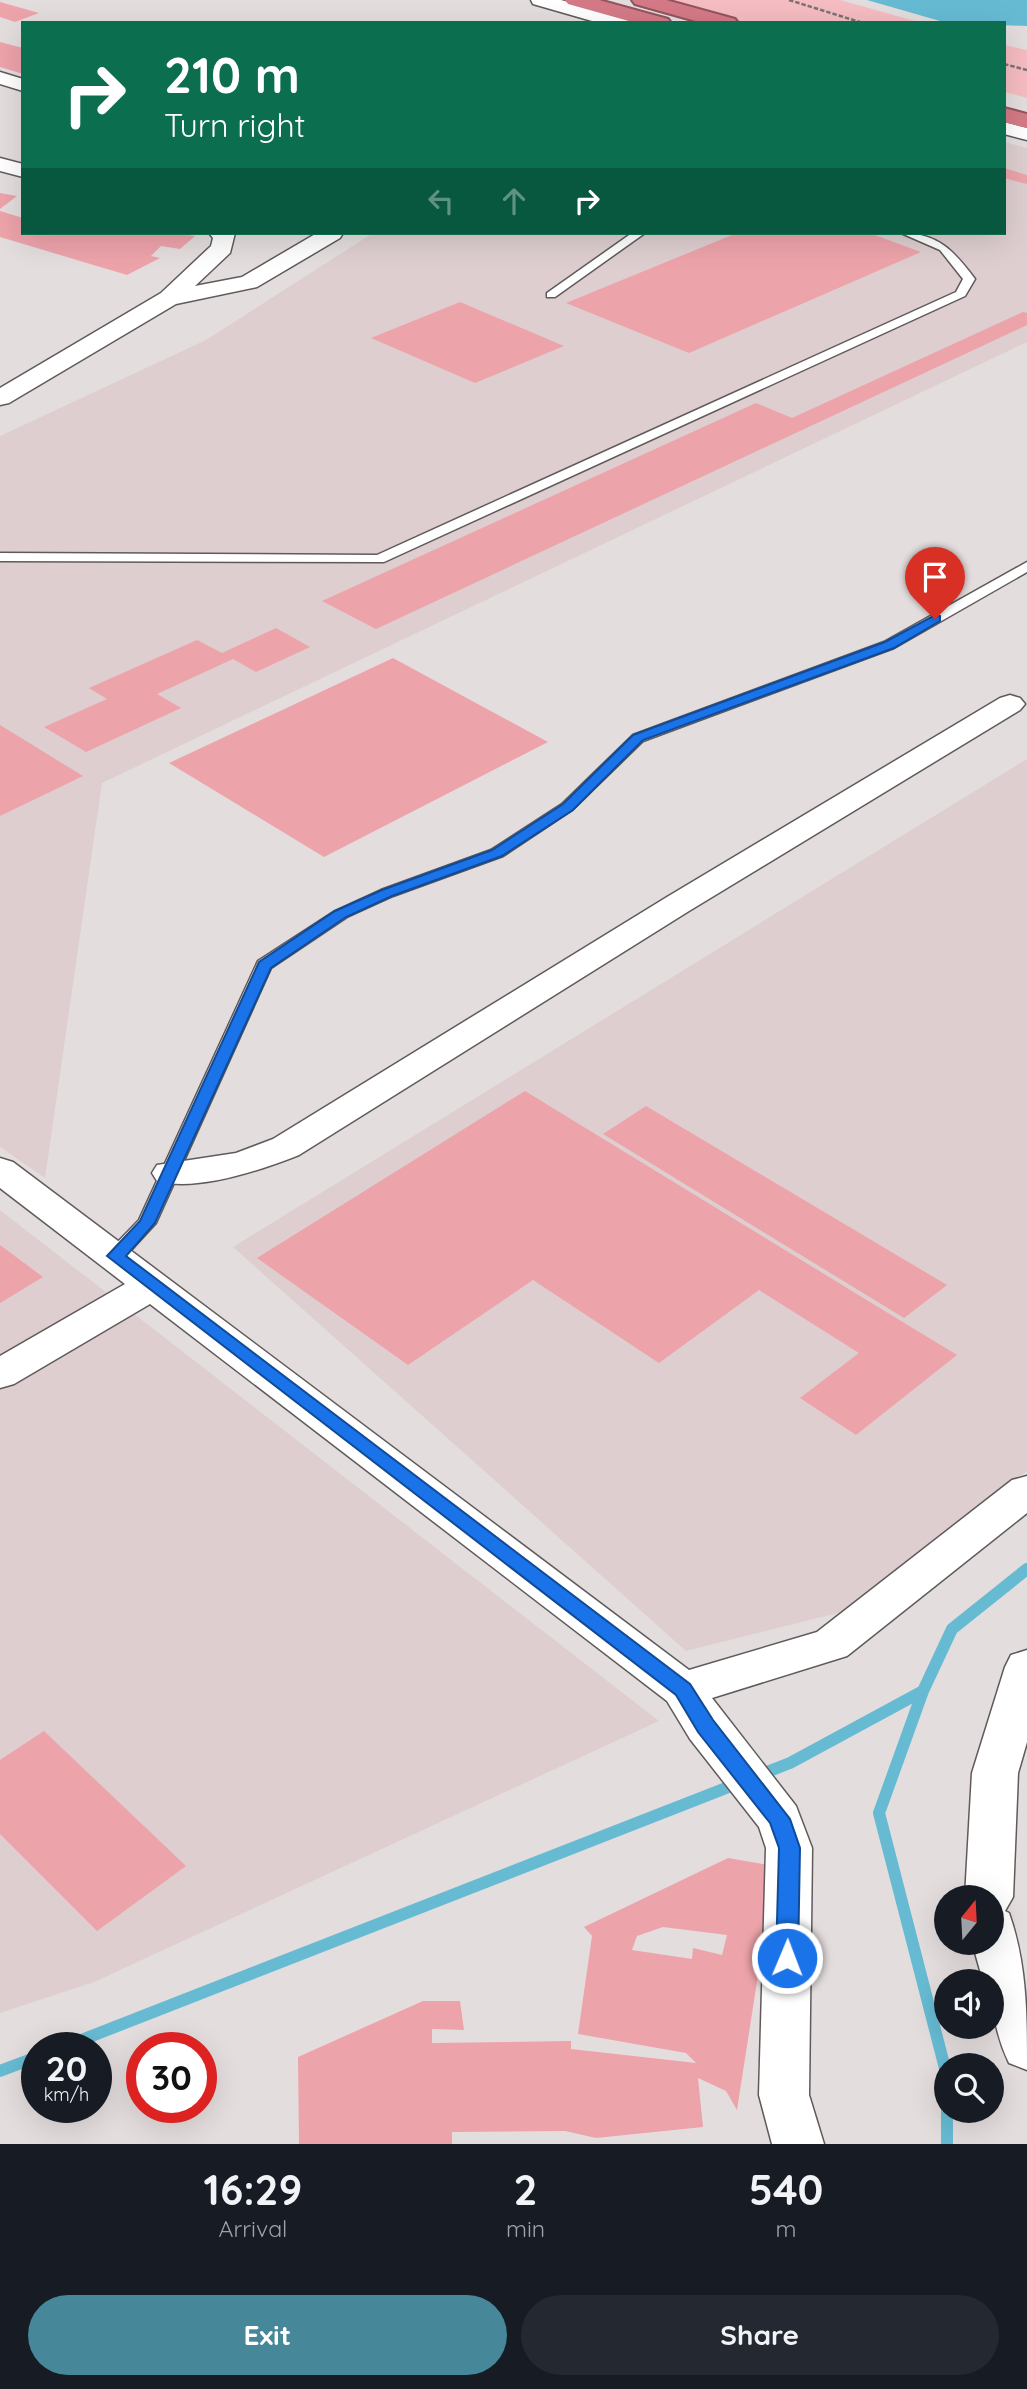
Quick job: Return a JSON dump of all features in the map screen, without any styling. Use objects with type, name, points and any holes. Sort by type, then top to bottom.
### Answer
[{"type":"highway","points":[[575,0],[654,21]]},
{"type":"highway","points":[[642,0],[721,21]]},
{"type":"highway","points":[[1006,97],[1027,102]]},
{"type":"highway","points":[[1006,116],[1027,121]]},
{"type":"street","points":[[540,0],[614,21]]},
{"type":"street","points":[[0,78],[21,84]]},
{"type":"street","points":[[1006,129],[1027,134]]},
{"type":"street","points":[[0,164],[21,171]]},
{"type":"street","points":[[0,398],[169,298],[222,248],[225,235]]},
{"type":"street","points":[[169,298],[249,282],[329,235]]},
{"type":"street","points":[[170,1173],[242,1164],[286,1147],[678,904],[1010,704]]},
{"type":"street","points":[[0,1170],[153,1285],[694,1707],[780,1819],[789,1848],[784,2095],[798,2144]]},
{"type":"street","points":[[0,1374],[153,1285]]},
{"type":"street","points":[[694,1707],[832,1644],[1027,1491]]},
{"type":"street","points":[[990,1885],[995,1773],[1016,1744],[1027,1667]]},
{"type":"street","points":[[1000,1955],[1027,2048]]},
{"type":"lane","points":[[551,295],[636,235]]},
{"type":"lane","points":[[0,557],[379,559],[961,294],[969,279],[944,248],[911,235]]},
{"type":"lane","points":[[115,1256],[147,1223],[264,965],[341,914],[387,893],[497,853],[568,807],[638,737],[889,645],[1027,566]]},
{"type":"path","points":[[789,0],[857,21]]},
{"type":"path","points":[[1006,65],[1027,70]]},
{"type":"shaded area","points":[[658,0],[840,0],[915,21],[735,21]]},
{"type":"shaded area","points":[[1006,45],[1027,50],[1027,98],[1006,92]]},
{"type":"shaded area","points":[[1006,142],[1027,148],[1027,342],[102,783],[45,1178],[0,1147],[0,436],[206,340],[370,235],[1006,235]]},
{"type":"shaded area","points":[[1027,759],[1027,1471],[842,1612],[686,1651],[233,1247]]},
{"type":"shaded area","points":[[0,1210],[659,1721],[94,1982],[0,2013]]},
{"type":"water","points":[[867,0],[1027,0],[1027,26],[1006,25],[1006,21],[940,21]]},
{"type":"building","points":[[0,2],[39,13],[15,22],[0,17]]},
{"type":"building","points":[[0,42],[21,47],[21,73],[0,67]]},
{"type":"building","points":[[1006,169],[1027,175],[1027,184],[1006,179]]},
{"type":"building","points":[[0,193],[17,196],[0,209]]},
{"type":"building","points":[[0,211],[21,217],[21,235],[195,236],[180,249],[161,246],[151,256],[160,258],[127,275],[0,237]]},
{"type":"building","points":[[732,235],[874,235],[921,252],[689,353],[566,303]]},
{"type":"building","points":[[460,302],[564,346],[475,383],[371,338]]},
{"type":"building","points":[[1023,312],[1027,313],[1027,325],[376,629],[322,601],[756,403],[792,418]]},
{"type":"building","points":[[276,628],[310,647],[256,672],[233,659],[157,694],[181,708],[86,752],[44,727],[107,699],[89,688],[197,640],[222,653]]},
{"type":"building","points":[[393,658],[548,742],[324,857],[169,763]]},
{"type":"building","points":[[0,725],[83,776],[0,816]]},
{"type":"building","points":[[525,1091],[957,1355],[856,1435],[800,1398],[859,1353],[759,1290],[659,1363],[533,1280],[408,1365],[257,1258]]},
{"type":"building","points":[[646,1106],[947,1285],[904,1318],[603,1134]]},
{"type":"building","points":[[0,1245],[43,1277],[0,1303]]},
{"type":"building","points":[[44,1731],[186,1866],[97,1931],[0,1834],[0,1760]]},
{"type":"building","points":[[728,1858],[775,1866],[737,2110],[726,2091],[698,2078],[703,2127],[596,2138],[565,2131],[452,2132],[452,2144],[299,2144],[298,2057],[423,2001],[460,2001],[464,2030],[432,2029],[432,2043],[571,2041],[571,2049],[696,2063],[686,2053],[578,2034],[592,1936],[584,1927]],"holes":[[[663,1927],[727,1935],[722,1955],[693,1948],[692,1959],[632,1950],[637,1936]]]},
{"type":"waterway","points":[[923,1691],[952,1629],[1027,1569]]},
{"type":"waterway","points":[[759,1775],[790,1763],[923,1691]]},
{"type":"waterway","points":[[923,1691],[879,1813],[941,2053]]},
{"type":"waterway","points":[[102,2032],[739,1783]]},
{"type":"waterway","points":[[0,2071],[21,2063]]},
{"type":"waterway","points":[[947,2123],[947,2144]]},
{"type":"route","points":[[787,1958],[789,1848],[780,1819],[706,1726],[683,1689],[115,1256],[147,1223],[264,965],[341,914],[387,893],[497,853],[568,807],[638,737],[889,645],[935,619]]}]
